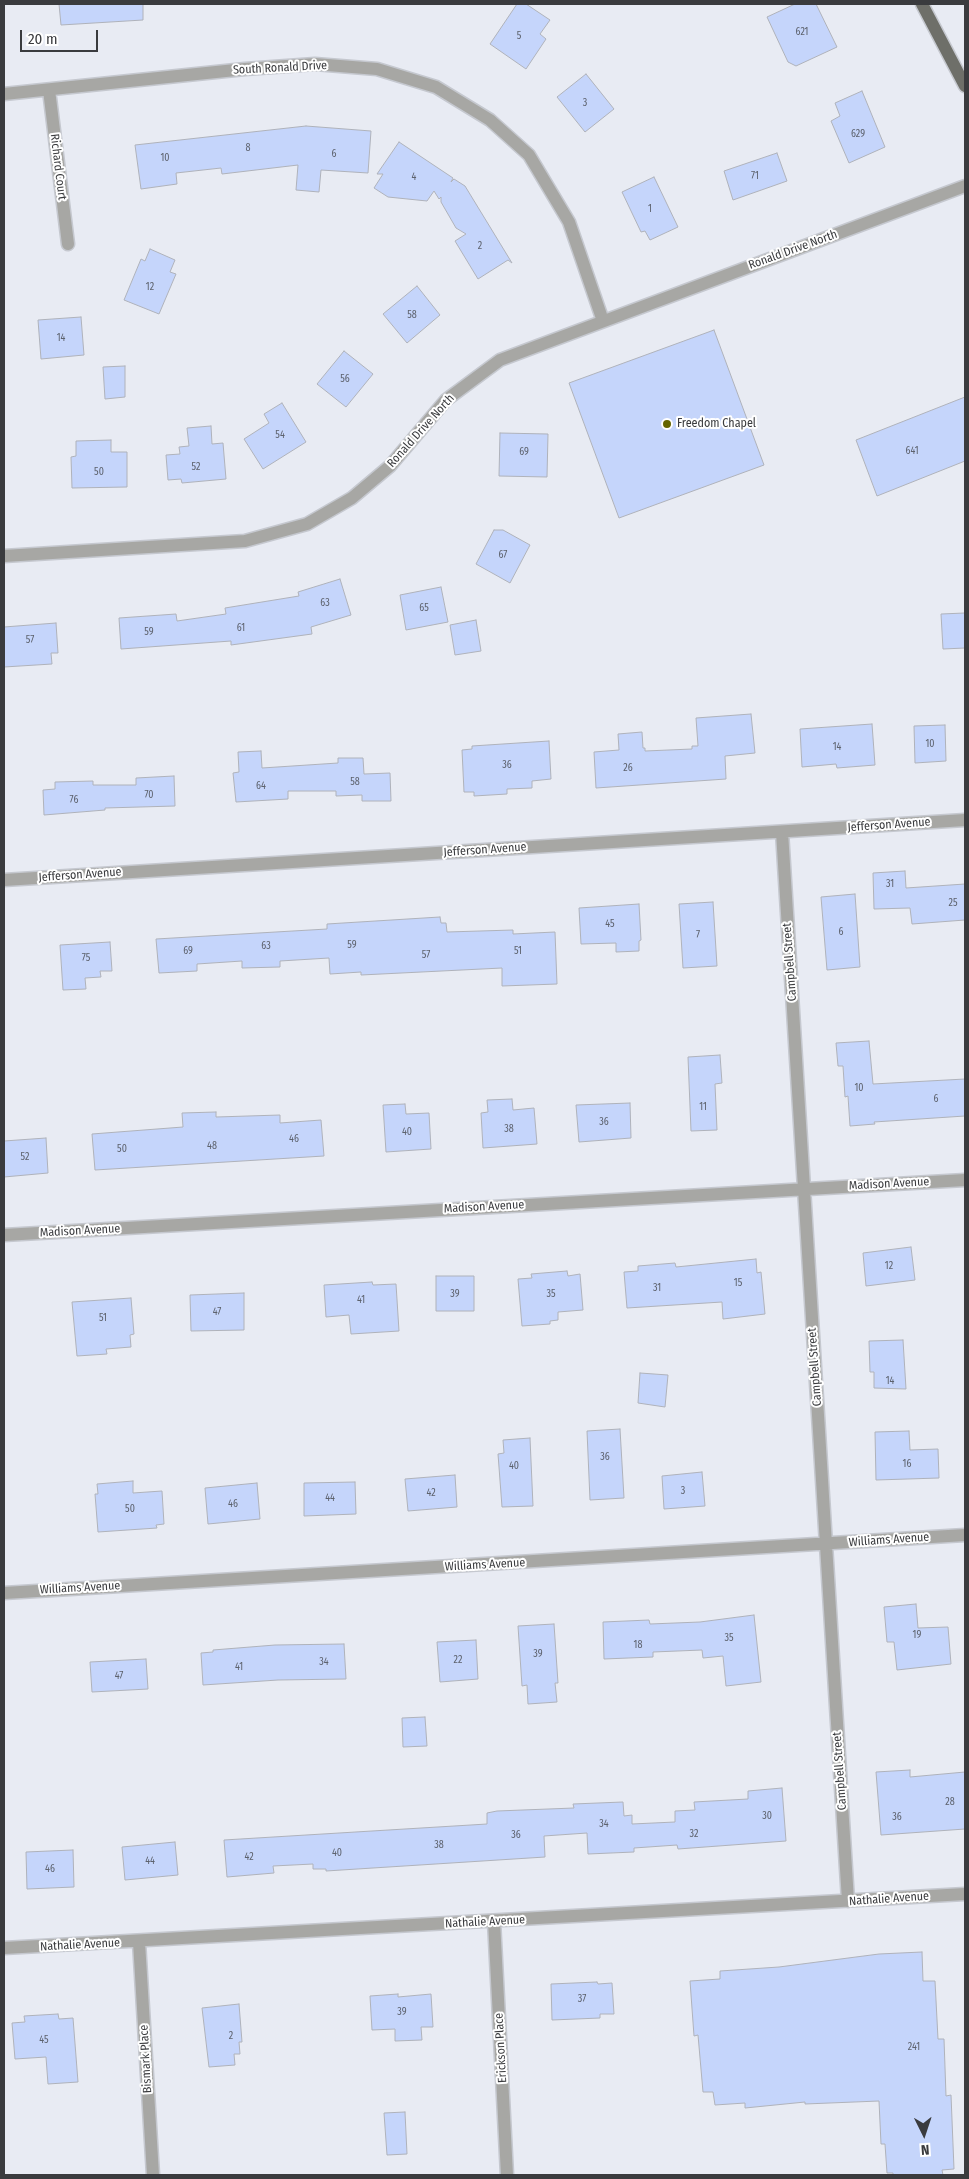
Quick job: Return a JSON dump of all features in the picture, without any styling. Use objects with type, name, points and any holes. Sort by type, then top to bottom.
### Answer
[{"type":"main road","points":[[922,4],[965,86]]},
{"type":"street","name":"South Ronald Drive","points":[[4,94],[245,69],[315,64],[377,69],[436,87],[490,120],[530,156],[569,222],[603,321]]},
{"type":"street","name":"Richard Court","points":[[49,90],[68,244]]},
{"type":"street","name":"Ronald Drive North","points":[[4,556],[245,541],[307,524],[352,498],[390,466],[446,400],[500,360],[965,186]]},
{"type":"street","name":"Jefferson Avenue","points":[[4,880],[965,820]]},
{"type":"street","name":"Campbell Street","points":[[782,832],[848,1901]]},
{"type":"street","name":"Madison Avenue","points":[[4,1235],[965,1180]]},
{"type":"street","name":"Williams Avenue","points":[[4,1593],[965,1535]]},
{"type":"street","name":"Nathalie Avenue","points":[[4,1948],[139,1942],[965,1894]]},
{"type":"street","name":"Erickson Place","points":[[494,1921],[507,2175]]},
{"type":"street","name":"Bismark Place","points":[[139,1942],[152,2175]]},
{"type":"building","points":[[59,4],[143,4],[143,20],[61,25]]},
{"type":"building","points":[[517,4],[526,4],[550,20],[540,34],[546,39],[526,69],[490,44]]},
{"type":"building","points":[[795,4],[816,4],[837,47],[796,66],[788,62],[767,17]]},
{"type":"building","points":[[586,74],[614,109],[585,132],[557,97]]},
{"type":"building","points":[[862,91],[885,147],[849,163],[831,121],[840,116],[835,103]]},
{"type":"building","points":[[306,126],[371,131],[368,173],[321,170],[319,192],[296,190],[298,165],[222,174],[221,168],[176,173],[177,184],[141,189],[135,145]]},
{"type":"building","points":[[399,142],[453,178],[451,182],[454,179],[465,186],[512,263],[508,260],[478,279],[455,241],[466,234],[456,228],[441,202],[441,197],[439,199],[434,191],[427,201],[388,197],[374,188],[383,174],[377,174]]},
{"type":"building","points":[[777,153],[787,181],[733,200],[724,171]]},
{"type":"building","points":[[654,177],[678,227],[650,240],[645,231],[641,232],[622,192]]},
{"type":"building","points":[[150,249],[175,260],[170,272],[176,274],[159,314],[124,300],[141,259],[145,261]]},
{"type":"building","points":[[417,286],[440,315],[407,343],[383,314]]},
{"type":"building","points":[[81,317],[84,355],[41,359],[38,320]]},
{"type":"building","name":"Freedom Chapel","points":[[714,330],[764,465],[619,518],[569,383]]},
{"type":"building","points":[[344,351],[373,374],[346,407],[317,384]]},
{"type":"building","points":[[125,366],[125,397],[105,399],[103,367]]},
{"type":"building","points":[[965,397],[965,461],[877,496],[856,440]]},
{"type":"building","points":[[282,403],[306,442],[263,469],[244,439],[269,423],[264,414]]},
{"type":"building","points":[[211,426],[212,444],[223,443],[226,479],[182,483],[181,479],[168,480],[166,455],[180,454],[179,447],[189,446],[187,428]]},
{"type":"building","points":[[500,433],[548,434],[547,477],[499,476]]},
{"type":"building","points":[[111,440],[111,452],[127,452],[127,487],[72,488],[71,457],[76,456],[76,441]]},
{"type":"building","points":[[494,530],[503,530],[530,545],[510,583],[476,564]]},
{"type":"building","points":[[340,579],[351,615],[311,627],[312,634],[231,645],[231,641],[121,649],[119,618],[176,614],[177,621],[226,614],[225,608],[299,596],[298,592]]},
{"type":"building","points":[[441,587],[448,622],[406,630],[400,595]]},
{"type":"building","points":[[965,613],[965,648],[943,649],[941,614]]},
{"type":"building","points":[[476,620],[481,651],[455,655],[450,625]]},
{"type":"building","points":[[56,623],[58,653],[51,653],[52,664],[4,667],[4,627]]},
{"type":"building","points":[[751,714],[755,753],[725,756],[726,779],[596,788],[594,752],[619,750],[618,734],[642,732],[643,748],[645,748],[645,751],[692,749],[692,746],[698,746],[696,718]]},
{"type":"building","points":[[872,724],[875,765],[837,768],[836,764],[802,767],[800,729]]},
{"type":"building","points":[[945,725],[946,761],[915,763],[914,726]]},
{"type":"building","points":[[549,741],[551,779],[532,781],[532,788],[507,789],[507,794],[474,796],[474,792],[464,792],[462,750],[472,749],[472,746]]},
{"type":"building","points":[[261,751],[262,768],[338,763],[338,758],[363,758],[364,774],[390,773],[391,801],[362,801],[362,795],[336,796],[336,791],[288,791],[288,799],[236,802],[233,773],[239,772],[238,752]]},
{"type":"building","points":[[174,776],[175,806],[105,808],[105,810],[44,815],[43,790],[55,789],[55,782],[93,781],[93,785],[136,785],[136,778]]},
{"type":"building","points":[[905,871],[906,888],[965,884],[965,920],[912,924],[910,908],[874,909],[873,873]]},
{"type":"building","points":[[855,894],[860,967],[827,970],[821,897]]},
{"type":"building","points":[[713,902],[717,966],[683,968],[679,904]]},
{"type":"building","points":[[639,904],[641,940],[639,941],[639,951],[616,952],[616,943],[581,944],[579,908]]},
{"type":"building","points":[[440,917],[441,923],[446,923],[447,932],[513,930],[513,934],[555,932],[557,984],[502,986],[502,968],[361,975],[361,972],[330,974],[329,958],[280,961],[280,967],[242,968],[242,961],[197,964],[197,971],[159,973],[156,939],[327,929],[327,924]]},
{"type":"building","points":[[110,942],[112,971],[100,971],[101,977],[85,978],[86,989],[63,990],[60,945]]},
{"type":"building","points":[[869,1041],[873,1084],[965,1079],[965,1116],[874,1122],[875,1124],[850,1126],[848,1096],[845,1097],[843,1066],[838,1066],[836,1043]]},
{"type":"building","points":[[720,1055],[722,1083],[715,1084],[717,1130],[691,1131],[688,1057]]},
{"type":"building","points":[[512,1099],[513,1110],[534,1108],[537,1144],[483,1148],[481,1113],[488,1112],[487,1100]]},
{"type":"building","points":[[630,1103],[631,1138],[579,1142],[576,1105]]},
{"type":"building","points":[[405,1104],[406,1114],[429,1113],[431,1149],[386,1152],[383,1105]]},
{"type":"building","points":[[216,1112],[216,1117],[280,1115],[280,1123],[321,1120],[324,1156],[95,1170],[92,1134],[183,1127],[182,1113]]},
{"type":"building","points":[[46,1138],[48,1173],[4,1177],[4,1141]]},
{"type":"building","points":[[911,1247],[915,1280],[866,1286],[863,1253]]},
{"type":"building","points":[[756,1259],[757,1273],[761,1272],[765,1314],[723,1319],[722,1302],[627,1308],[624,1272],[638,1271],[638,1266],[675,1263],[676,1267]]},
{"type":"building","points":[[567,1271],[568,1276],[580,1274],[583,1310],[558,1312],[558,1320],[550,1321],[550,1324],[522,1326],[518,1279],[532,1278],[531,1274]]},
{"type":"building","points":[[436,1276],[474,1276],[474,1311],[436,1311]]},
{"type":"building","points":[[372,1282],[373,1285],[396,1284],[399,1331],[351,1334],[349,1315],[326,1317],[324,1285]]},
{"type":"building","points":[[244,1293],[244,1330],[191,1331],[190,1295]]},
{"type":"building","points":[[131,1298],[134,1334],[130,1335],[131,1347],[106,1349],[107,1354],[77,1356],[72,1302]]},
{"type":"building","points":[[903,1340],[906,1389],[874,1388],[874,1372],[870,1372],[869,1341]]},
{"type":"building","points":[[640,1373],[668,1375],[665,1407],[638,1403]]},
{"type":"building","points":[[620,1429],[624,1498],[590,1500],[587,1431]]},
{"type":"building","points":[[909,1431],[910,1450],[938,1449],[939,1478],[876,1480],[875,1432]]},
{"type":"building","points":[[530,1438],[533,1506],[502,1507],[498,1454],[504,1453],[503,1440]]},
{"type":"building","points":[[702,1472],[705,1506],[664,1509],[662,1476]]},
{"type":"building","points":[[455,1475],[457,1507],[408,1511],[405,1479]]},
{"type":"building","points":[[133,1481],[133,1493],[162,1491],[164,1524],[156,1525],[157,1528],[98,1532],[95,1494],[98,1494],[97,1484]]},
{"type":"building","points":[[355,1482],[356,1514],[304,1516],[304,1483]]},
{"type":"building","points":[[257,1483],[260,1519],[208,1524],[205,1488]]},
{"type":"building","points":[[916,1604],[918,1628],[948,1627],[951,1664],[897,1670],[894,1642],[887,1642],[884,1607]]},
{"type":"building","points":[[754,1615],[761,1682],[726,1686],[723,1656],[703,1658],[702,1650],[653,1652],[653,1657],[604,1659],[603,1622],[649,1620],[650,1624],[700,1622]]},
{"type":"building","points":[[554,1624],[558,1683],[555,1683],[557,1702],[528,1704],[527,1685],[522,1686],[518,1626]]},
{"type":"building","points":[[476,1640],[478,1679],[440,1682],[437,1642]]},
{"type":"building","points":[[344,1644],[346,1679],[278,1680],[203,1685],[201,1653],[213,1652],[213,1650],[275,1645]]},
{"type":"building","points":[[146,1659],[148,1689],[92,1692],[90,1662]]},
{"type":"building","points":[[425,1717],[427,1746],[403,1747],[402,1718]]},
{"type":"building","points":[[910,1770],[910,1777],[965,1772],[965,1829],[881,1835],[876,1772]]},
{"type":"building","points":[[782,1788],[786,1841],[678,1849],[677,1845],[634,1848],[634,1852],[588,1854],[587,1833],[544,1836],[545,1857],[326,1871],[326,1869],[313,1869],[313,1864],[273,1866],[274,1873],[227,1877],[224,1840],[487,1824],[487,1813],[497,1811],[574,1808],[573,1804],[623,1802],[624,1816],[632,1815],[632,1824],[675,1822],[675,1811],[695,1810],[694,1802],[748,1799],[748,1791]]},
{"type":"building","points":[[175,1842],[178,1875],[125,1880],[122,1847]]},
{"type":"building","points":[[73,1850],[74,1887],[27,1889],[26,1852]]},
{"type":"building","points":[[922,1952],[923,1981],[935,1981],[938,2039],[944,2039],[946,2096],[951,2095],[954,2169],[942,2170],[943,2175],[893,2175],[893,2173],[887,2173],[885,2144],[881,2144],[879,2101],[805,2104],[805,2102],[745,2108],[745,2103],[715,2105],[713,2092],[703,2092],[698,2035],[694,2036],[690,1981],[720,1979],[720,1971],[779,1967],[879,1954]]},
{"type":"building","points":[[597,1982],[598,1984],[612,1983],[614,2014],[600,2014],[600,2018],[552,2020],[551,1984]]},
{"type":"building","points":[[398,1994],[398,1997],[431,1994],[433,2027],[421,2027],[422,2040],[395,2041],[395,2029],[372,2030],[370,1996]]},
{"type":"building","points":[[239,2004],[242,2042],[239,2042],[240,2054],[234,2054],[235,2065],[209,2067],[202,2008]]},
{"type":"building","points":[[58,2014],[59,2019],[73,2018],[78,2082],[48,2084],[46,2057],[15,2059],[12,2023],[25,2022],[24,2016]]},
{"type":"building","points":[[405,2112],[407,2154],[387,2155],[384,2113]]},
{"type":"place","name":"Freedom Chapel","points":[[667,424]]}]
